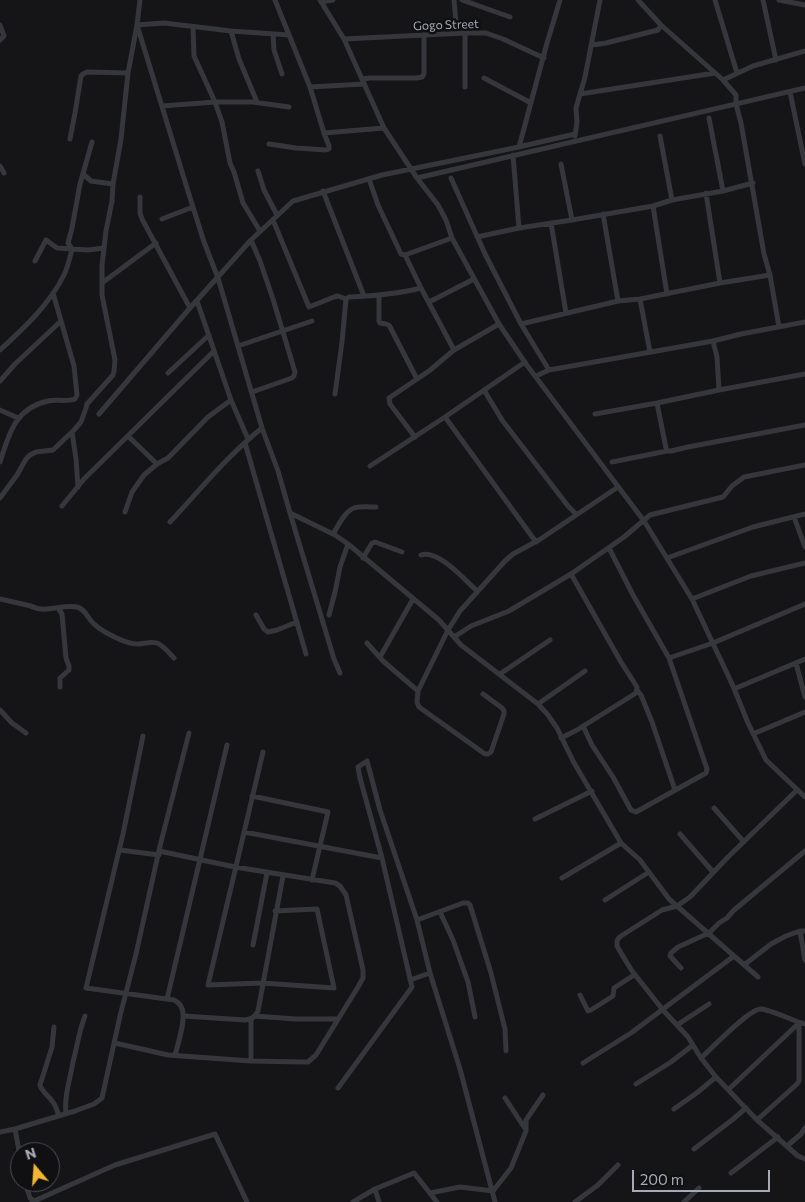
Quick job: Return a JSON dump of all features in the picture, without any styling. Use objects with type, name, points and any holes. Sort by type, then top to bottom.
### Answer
[{"type":"street","points":[[0,498],[30,455],[36,452],[53,450],[81,422],[87,404],[114,371],[115,360],[102,294],[102,265],[121,139],[128,73],[140,0]]},
{"type":"street","points":[[269,144],[326,150],[329,148],[310,87],[275,0],[280,0]]},
{"type":"street","points":[[333,0],[320,1],[344,39],[384,128],[417,178],[438,205],[446,220],[452,238],[499,324],[525,362],[644,520],[692,599],[766,760],[805,797]]},
{"type":"street","points":[[454,0],[457,33]]},
{"type":"street","points":[[462,0],[510,17]]},
{"type":"street","points":[[519,228],[515,155],[560,0]]},
{"type":"street","points":[[574,141],[576,108],[592,45],[600,0]]},
{"type":"street","points":[[638,0],[661,25],[723,80],[736,94],[736,104],[779,327]]},
{"type":"street","points":[[715,0],[737,73]]},
{"type":"street","points":[[763,0],[776,60]]},
{"type":"street","points":[[779,0],[805,5]]},
{"type":"street","points":[[137,25],[164,23],[231,31],[288,35]]},
{"type":"street","points":[[0,25],[4,36],[0,40]]},
{"type":"street","points":[[137,25],[204,242],[218,278],[262,428],[278,471],[334,659],[340,673]]},
{"type":"street","points":[[592,45],[658,30],[661,25]]},
{"type":"street","points":[[193,27],[194,56],[222,122],[230,163],[243,204],[260,231]]},
{"type":"street","points":[[231,31],[239,59],[257,102]]},
{"type":"street","name":"Gogo Street","points":[[344,39],[457,33],[489,34],[544,58]]},
{"type":"street","points":[[465,33],[465,87]]},
{"type":"street","points":[[273,34],[274,50],[282,74]]},
{"type":"street","points":[[310,87],[363,81],[370,78],[422,77],[424,74],[424,35]]},
{"type":"street","points":[[723,80],[753,66],[805,51]]},
{"type":"street","points":[[70,139],[81,76],[87,72],[128,73]]},
{"type":"street","points":[[580,94],[715,73]]},
{"type":"street","points":[[484,78],[531,103]]},
{"type":"street","points":[[417,178],[805,88]]},
{"type":"street","points":[[790,92],[805,164]]},
{"type":"street","points":[[162,106],[215,102],[257,102],[289,107]]},
{"type":"street","points":[[709,118],[723,191]]},
{"type":"street","points":[[324,133],[384,128]]},
{"type":"street","points":[[99,414],[251,240],[293,201],[369,179],[575,134]]},
{"type":"street","points":[[660,136],[672,200]]},
{"type":"street","points":[[72,249],[68,243],[92,142]]},
{"type":"street","points":[[561,164],[572,220]]},
{"type":"street","points":[[0,166],[4,173]]},
{"type":"street","points":[[258,171],[309,307],[338,296],[346,299],[349,297],[379,295],[421,288]]},
{"type":"street","points":[[83,174],[90,181],[113,184]]},
{"type":"street","points":[[451,178],[485,254],[521,324],[549,370]]},
{"type":"street","points":[[369,179],[378,205],[400,254],[405,255],[452,238]]},
{"type":"street","points":[[477,237],[519,228],[653,206],[672,200],[723,191],[752,183]]},
{"type":"street","points":[[323,191],[364,296]]},
{"type":"street","points":[[706,193],[720,283]]},
{"type":"street","points":[[140,197],[142,219],[190,308]]},
{"type":"street","points":[[653,206],[667,294]]},
{"type":"street","points":[[162,219],[193,207]]},
{"type":"street","points":[[604,214],[618,301]]},
{"type":"street","points":[[552,223],[566,313]]},
{"type":"street","points":[[36,260],[46,240],[56,248],[88,250],[104,248]]},
{"type":"street","points":[[251,240],[260,261],[296,372],[294,376],[252,392]]},
{"type":"street","points":[[102,283],[156,244]]},
{"type":"street","points":[[0,350],[31,322],[52,294],[64,275],[72,249]]},
{"type":"street","points":[[405,255],[454,350]]},
{"type":"street","points":[[521,324],[618,301],[640,299],[770,274]]},
{"type":"street","points":[[429,302],[474,279]]},
{"type":"street","points":[[0,462],[10,432],[18,418],[39,404],[54,400],[71,400],[75,399],[77,395],[74,366],[62,321],[52,294]]},
{"type":"street","points":[[379,295],[379,321],[389,326],[416,379]]},
{"type":"street","points":[[335,394],[346,299]]},
{"type":"street","points":[[640,299],[650,352]]},
{"type":"street","points":[[196,301],[247,441],[306,654]]},
{"type":"street","points":[[0,381],[15,364],[62,321]]},
{"type":"street","points":[[238,346],[312,321]]},
{"type":"street","points":[[536,376],[549,370],[713,341],[805,322]]},
{"type":"street","points":[[415,437],[390,404],[389,398],[429,371],[454,350],[499,324]]},
{"type":"street","points":[[168,373],[208,335]]},
{"type":"street","points":[[713,341],[717,357],[719,390]]},
{"type":"street","points":[[62,506],[84,479],[214,351]]},
{"type":"street","points":[[370,466],[445,418],[525,362]]},
{"type":"street","points":[[594,414],[805,374]]},
{"type":"street","points":[[484,390],[502,420],[576,514]]},
{"type":"street","points":[[125,512],[132,492],[144,475],[168,458],[208,417],[231,400]]},
{"type":"street","points":[[657,403],[668,450]]},
{"type":"street","points":[[0,410],[18,418]]},
{"type":"street","points":[[445,418],[536,542]]},
{"type":"street","points":[[612,462],[805,425]]},
{"type":"street","points":[[170,522],[225,462],[262,428]]},
{"type":"street","points":[[72,432],[78,487]]},
{"type":"street","points":[[128,436],[157,464]]},
{"type":"street","points":[[454,637],[471,626],[509,611],[571,574],[609,548],[650,515],[723,497],[732,486],[744,477],[805,465]]},
{"type":"street","points":[[483,694],[504,711],[491,752],[488,754],[485,754],[419,706],[417,702],[418,691],[448,630],[460,611],[505,561],[618,487]]},
{"type":"street","points":[[333,534],[349,511],[354,508],[376,507]]},
{"type":"street","points":[[290,513],[333,534],[348,544],[414,599],[448,630],[461,645],[538,704],[548,715],[573,762],[592,791],[621,843],[640,860],[669,899],[758,976]]},
{"type":"street","points":[[667,558],[753,528],[805,514]]},
{"type":"street","points":[[794,517],[805,548]]},
{"type":"street","points":[[364,558],[372,543],[375,542],[402,552]]},
{"type":"street","points":[[328,615],[348,544]]},
{"type":"street","points":[[583,726],[592,744],[614,777],[631,810],[634,812],[706,773],[707,769],[669,658],[609,548]]},
{"type":"street","points":[[421,555],[425,553],[430,554],[443,560],[477,591]]},
{"type":"street","points":[[692,599],[751,576],[805,563]]},
{"type":"street","points":[[571,574],[621,662],[638,686],[637,690],[652,722],[675,790]]},
{"type":"street","points":[[0,599],[35,608],[66,606],[80,608],[93,623],[105,632],[135,644],[157,643],[174,658]]},
{"type":"street","points":[[380,658],[414,599]]},
{"type":"street","points":[[669,658],[713,643],[805,604]]},
{"type":"street","points":[[58,608],[62,614],[66,658],[69,666],[69,670],[60,678],[60,687]]},
{"type":"street","points":[[256,615],[264,629],[268,632],[297,622]]},
{"type":"street","points":[[500,674],[550,640]]},
{"type":"street","points":[[368,643],[380,658],[418,691]]},
{"type":"street","points":[[734,689],[805,659]]},
{"type":"street","points":[[796,662],[805,697]]},
{"type":"street","points":[[538,704],[585,671]]},
{"type":"street","points":[[561,738],[583,726],[637,690]]},
{"type":"street","points":[[0,710],[5,717],[26,733]]},
{"type":"street","points":[[753,734],[805,712]]},
{"type":"street","points":[[0,1132],[66,1114],[94,1104],[102,1098],[159,852],[189,733]]},
{"type":"street","points":[[143,736],[120,850],[86,988],[168,999],[179,1003],[184,1016],[175,1055]]},
{"type":"street","points":[[168,999],[227,744]]},
{"type":"street","points":[[263,752],[208,985],[262,983],[334,988],[318,909],[275,911]]},
{"type":"street","points":[[338,1088],[412,987],[382,858],[358,767],[367,762],[380,810],[417,920],[430,973],[460,1069],[496,1202]]},
{"type":"street","points":[[797,790],[690,897],[677,906],[662,910],[618,939],[617,946],[634,975],[688,1037],[716,1077],[757,1120],[798,1156],[805,1159]]},
{"type":"street","points":[[535,819],[592,791]]},
{"type":"street","points":[[252,796],[328,812],[312,880]]},
{"type":"street","points":[[714,808],[744,842]]},
{"type":"street","points":[[244,832],[382,858]]},
{"type":"street","points":[[680,834],[713,872]]},
{"type":"street","points":[[562,878],[621,843]]},
{"type":"street","points":[[115,1043],[168,1055],[251,1061],[308,1062],[316,1055],[363,978],[362,963],[346,895],[343,889],[335,883],[283,876],[159,852],[120,850]]},
{"type":"street","points":[[681,968],[670,956],[671,953],[678,947],[708,933],[805,851]]},
{"type":"street","points":[[605,900],[649,872]]},
{"type":"street","points":[[253,945],[267,873]]},
{"type":"street","points":[[251,1061],[254,1018],[258,1011],[283,876]]},
{"type":"street","points":[[417,920],[463,903],[470,905],[505,1030],[506,1051]]},
{"type":"street","points":[[440,912],[468,982],[475,1017]]},
{"type":"street","points":[[744,964],[771,944],[786,936],[803,931],[805,960]]},
{"type":"street","points":[[583,1063],[663,1010],[734,956]]},
{"type":"street","points":[[410,980],[430,973]]},
{"type":"street","points":[[580,995],[588,1011],[591,1010],[613,996],[614,988],[634,975]]},
{"type":"street","points":[[677,1025],[709,1004]]},
{"type":"street","points":[[701,1058],[744,1019],[757,1010],[768,1011],[802,1024]]},
{"type":"street","points":[[66,1114],[66,1091],[85,1016]]},
{"type":"street","points":[[184,1016],[239,1020],[254,1018],[338,1019]]},
{"type":"street","points":[[729,1089],[751,1067],[802,1024]]},
{"type":"street","points":[[757,1120],[797,1084],[802,1024]]},
{"type":"street","points":[[54,1027],[52,1047],[40,1085],[42,1091],[54,1103],[59,1116]]},
{"type":"street","points":[[636,1084],[671,1062],[693,1045]]},
{"type":"street","points":[[674,1109],[716,1077]]},
{"type":"street","points":[[493,1191],[511,1168],[526,1131],[526,1120],[543,1095]]},
{"type":"street","points":[[505,1098],[526,1131]]},
{"type":"street","points":[[694,1149],[746,1108]]},
{"type":"street","points":[[788,1146],[805,1128]]},
{"type":"street","points":[[15,1129],[17,1142]]},
{"type":"street","points":[[34,1202],[115,1165],[215,1134],[247,1202]]},
{"type":"street","points":[[731,1174],[778,1137]]},
{"type":"street","points":[[577,1201],[598,1185],[618,1165]]},
{"type":"street","points":[[353,1202],[375,1189],[414,1173],[437,1202]]},
{"type":"street","points":[[430,1192],[460,1188],[493,1191]]},
{"type":"street","points":[[684,1202],[699,1188]]},
{"type":"street","points":[[375,1189],[379,1202]]}]
